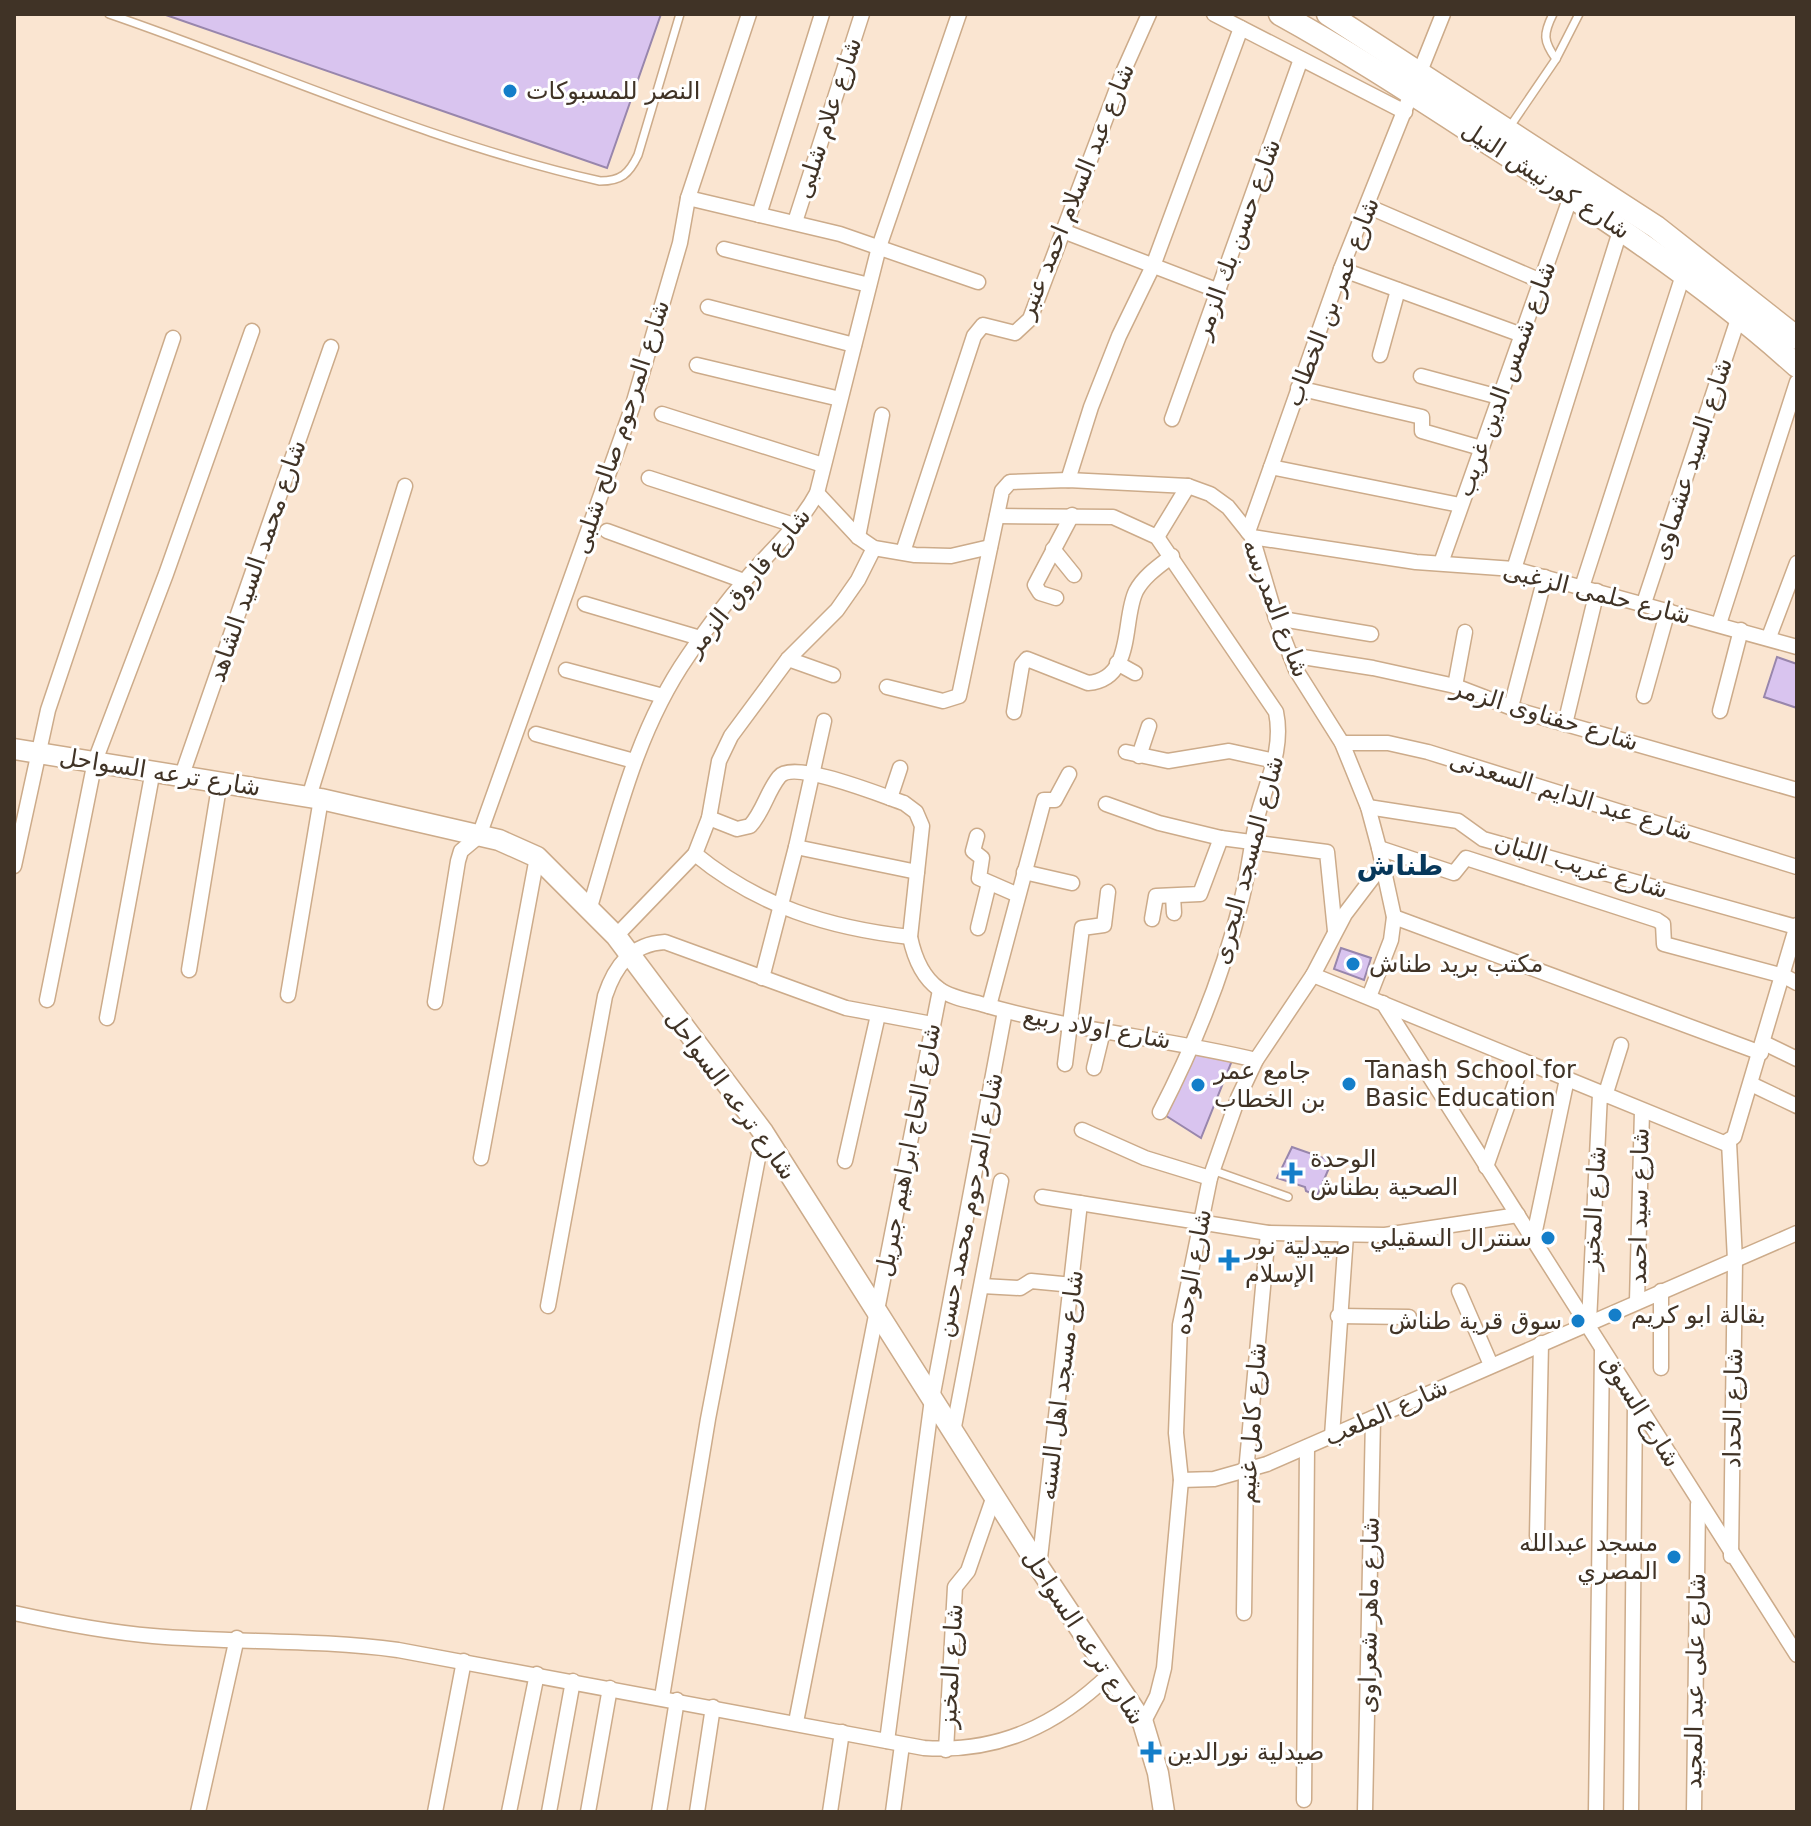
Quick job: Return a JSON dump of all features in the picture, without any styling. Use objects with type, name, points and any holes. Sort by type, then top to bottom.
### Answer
[{"type":"main road","name":"شارع كورنيش النيل","points":[[1280,14],[1413,94],[1621,228],[1684,272],[1797,366]]},
{"type":"main road","name":"شارع كورنيش النيل","points":[[1328,14],[1353,21],[1413,94],[1508,130],[1666,235],[1797,338]]},
{"type":"main road","name":"شارع ترعه السواحل","points":[[14,749],[315,798],[479,836],[519,847],[537,857],[616,936],[763,1132],[1039,1567],[1143,1723],[1158,1773],[1164,1812]]},
{"type":"street","name":"شارع المرحوم صالح شلبى","points":[[435,1002],[461,851],[479,836],[632,408],[680,243],[688,198],[749,14]]},
{"type":"street","points":[[759,215],[822,14]]},
{"type":"street","name":"شارع علام شلبى","points":[[795,222],[862,14]]},
{"type":"street","name":"شارع فاروق الزمر","points":[[590,907],[634,761],[663,696],[700,638],[817,493],[879,247],[959,14]]},
{"type":"street","name":"شارع عبد السلام احمد عنبر","points":[[903,552],[974,336],[983,325],[1015,333],[1030,319],[1124,70],[1149,14]]},
{"type":"street","points":[[1214,14],[1301,59],[1413,94]]},
{"type":"street","name":"شارع عمر بن الخطاب","points":[[1250,534],[1341,269],[1443,14]]},
{"type":"street","points":[[1068,480],[1119,336],[1153,266],[1241,28]]},
{"type":"street","name":"شارع حسن بك الزمر","points":[[1172,419],[1301,59]]},
{"type":"street","name":"شارع شمس الدين غريب","points":[[1441,563],[1571,196]]},
{"type":"street","points":[[688,198],[795,222],[879,247],[978,282]]},
{"type":"street","points":[[1367,206],[1541,281]]},
{"type":"street","points":[[1514,569],[1621,228]]},
{"type":"street","points":[[1063,231],[1219,291]]},
{"type":"street","points":[[724,249],[869,285]]},
{"type":"street","points":[[1341,269],[1522,335]]},
{"type":"street","points":[[1565,724],[1589,589],[1684,272]]},
{"type":"street","points":[[1380,355],[1398,290]]},
{"type":"street","points":[[708,307],[854,345]]},
{"type":"street","name":"شارع السيد عشماوى","points":[[1644,603],[1739,316]]},
{"type":"street","points":[[47,1000],[95,761],[166,574],[252,331]]},
{"type":"street","points":[[14,866],[38,751],[60,673],[173,338]]},
{"type":"street","name":"شارع محمد السيد الشاهد","points":[[182,775],[331,347]]},
{"type":"street","points":[[697,365],[840,399]]},
{"type":"street","points":[[1421,376],[1499,397]]},
{"type":"street","points":[[1719,624],[1797,382]]},
{"type":"street","points":[[1298,388],[1422,417],[1422,431],[1481,448]]},
{"type":"street","points":[[662,414],[823,465]]},
{"type":"street","points":[[858,537],[882,415]]},
{"type":"street","points":[[1271,467],[1460,505]]},
{"type":"street","points":[[649,478],[794,525]]},
{"type":"street","name":"شارع المدرسه","points":[[997,516],[1002,491],[1018,480],[1188,486],[1210,494],[1228,507],[1250,534],[1290,655],[1342,743],[1368,807],[1394,917]]},
{"type":"street","points":[[288,995],[315,798],[405,486]]},
{"type":"street","points":[[1157,537],[1188,486]]},
{"type":"street","points":[[817,493],[858,537],[874,548],[951,556],[990,547]]},
{"type":"street","points":[[1056,598],[1040,593],[1035,585],[1072,515]]},
{"type":"street","points":[[887,687],[943,701],[959,696],[997,516]]},
{"type":"street","name":"شارع المسجد البحرى","points":[[997,516],[1113,517],[1157,537],[1276,712],[1279,727],[1275,761],[1252,842],[1235,925],[1195,1045],[1160,1112]]},
{"type":"street","points":[[607,531],[744,581]]},
{"type":"street","name":"شارع حلمى الزغبى","points":[[1250,534],[1441,563],[1514,569],[1797,647]]},
{"type":"street","points":[[616,936],[695,854],[709,818],[715,775],[731,736],[788,659],[837,610],[858,580],[874,548]]},
{"type":"street","points":[[1053,549],[1074,575]]},
{"type":"street","points":[[1014,712],[1023,661],[1027,659],[1088,683],[1096,682],[1117,663],[1127,641],[1130,610],[1136,591],[1172,556]]},
{"type":"street","points":[[1769,637],[1797,563]]},
{"type":"street","points":[[1511,707],[1545,577]]},
{"type":"street","points":[[585,604],[700,638]]},
{"type":"street","points":[[1644,696],[1668,610]]},
{"type":"street","points":[[1276,618],[1371,634]]},
{"type":"street","points":[[1720,711],[1741,630]]},
{"type":"street","points":[[1455,686],[1465,632]]},
{"type":"street","name":"شارع حفناوى الزمر","points":[[1290,655],[1373,668],[1455,686],[1565,724],[1797,790]]},
{"type":"street","points":[[788,659],[833,675]]},
{"type":"street","points":[[1117,663],[1135,673]]},
{"type":"street","points":[[566,670],[663,696]]},
{"type":"street","points":[[762,978],[824,721]]},
{"type":"street","points":[[1149,726],[1132,754],[1182,761],[1229,751],[1275,761]]},
{"type":"street","points":[[536,734],[634,761]]},
{"type":"street","name":"شارع عبد الدايم السعدنى","points":[[1342,743],[1388,743],[1428,752],[1797,867]]},
{"type":"street","points":[[890,798],[900,768]]},
{"type":"street","points":[[107,1018],[153,770]]},
{"type":"street","points":[[709,818],[744,829],[755,821],[780,776],[790,771],[813,774],[890,798],[916,812],[922,826],[910,937],[919,966],[940,990]]},
{"type":"street","points":[[989,1006],[1044,800],[1055,800],[1069,774]]},
{"type":"street","points":[[189,970],[220,781]]},
{"type":"street","points":[[1106,804],[1159,823],[1221,838],[1327,852],[1335,932]]},
{"type":"street","name":"شارع غريب اللبان","points":[[1368,807],[1458,821],[1483,839],[1797,926]]},
{"type":"street","points":[[977,836],[973,851],[982,857],[979,877],[1018,895]]},
{"type":"street","points":[[1152,919],[1153,899],[1200,894],[1221,838]]},
{"type":"street","points":[[796,847],[917,872]]},
{"type":"street","points":[[1379,848],[1454,873],[1466,858],[1660,921],[1664,944],[1791,979]]},
{"type":"street","points":[[695,854],[720,874],[780,907],[822,922],[910,937]]},
{"type":"street","points":[[481,1158],[537,857]]},
{"type":"street","name":"شارع الوحده","points":[[1143,1723],[1164,1668],[1181,1480],[1176,1379],[1180,1325],[1211,1174],[1238,1098],[1256,1060],[1313,975],[1335,932],[1383,864]]},
{"type":"street","points":[[1024,872],[1072,883]]},
{"type":"street","points":[[978,928],[989,883]]},
{"type":"street","points":[[1065,1064],[1082,928],[1104,925],[1108,892]]},
{"type":"street","points":[[1173,896],[1174,913]]},
{"type":"street","points":[[1376,1000],[1394,917],[1797,1059]]},
{"type":"street","points":[[1313,975],[1721,1142],[1734,1137],[1762,1048],[1791,979],[1797,926]]},
{"type":"street","points":[[548,1306],[605,996],[613,972],[628,955],[650,943],[665,942],[846,1008],[932,1024]]},
{"type":"street","name":"شارع اولاد ربيع","points":[[940,990],[1005,1011],[1069,1025],[1195,1045],[1256,1060]]},
{"type":"street","name":"شارع الحاج ابراهيم جبريل","points":[[796,1722],[940,990]]},
{"type":"street","name":"شارع السوق","points":[[1376,1000],[1587,1322],[1731,1556],[1797,1655]]},
{"type":"street","name":"شارع المرحوم محمد حسن","points":[[887,1741],[932,1399],[1005,1011]]},
{"type":"street","points":[[845,1161],[878,1015]]},
{"type":"street","points":[[1094,1068],[1103,1031]]},
{"type":"street","name":"شارع المخبز","points":[[1587,1322],[1602,1095],[1621,1045]]},
{"type":"street","points":[[1486,1167],[1523,1061]]},
{"type":"street","points":[[1533,1240],[1567,1079]]},
{"type":"street","points":[[1751,1084],[1797,1106]]},
{"type":"street","name":"شارع سيد احمد","points":[[1637,1301],[1642,1111]]},
{"type":"street","points":[[1082,1130],[1145,1158],[1211,1174]]},
{"type":"street","points":[[659,1812],[670,1699],[708,1419],[763,1132]]},
{"type":"street","name":"شارع الحداد","points":[[1721,1142],[1735,1260],[1731,1556]]},
{"type":"street","points":[[953,1432],[1001,1181]]},
{"type":"street","points":[[1042,1197],[1268,1233],[1346,1235],[1428,1231],[1518,1215]]},
{"type":"street","name":"شارع مسجد اهل السنه","points":[[1039,1567],[1080,1203]]},
{"type":"street","name":"شارع كامل غنيم","points":[[1244,1613],[1246,1472],[1268,1233]]},
{"type":"street","name":"شارع الملعب","points":[[1181,1480],[1214,1479],[1246,1472],[1797,1233]]},
{"type":"street","points":[[1332,1436],[1346,1235]]},
{"type":"street","points":[[982,1286],[1020,1288],[1031,1281],[1073,1285]]},
{"type":"street","points":[[1459,1291],[1491,1365]]},
{"type":"street","points":[[1661,1291],[1661,1368]]},
{"type":"street","points":[[1338,1316],[1409,1317]]},
{"type":"street","points":[[1537,1536],[1541,1343]]},
{"type":"street","points":[[1596,1812],[1602,1350]]},
{"type":"street","points":[[1631,1812],[1635,1402]]},
{"type":"street","name":"شارع ماهر شعراوى","points":[[1365,1812],[1373,1418]]},
{"type":"street","points":[[1304,1800],[1307,1447]]},
{"type":"street","name":"شارع المخبز","points":[[946,1750],[955,1587],[968,1571],[994,1496]]},
{"type":"street","name":"شارع على عبد المجيد","points":[[1694,1812],[1698,1503]]},
{"type":"street","points":[[14,1613],[113,1632],[358,1645],[537,1674],[902,1745],[946,1750],[983,1747],[1030,1732],[1082,1700],[1110,1674]]},
{"type":"street","points":[[198,1812],[237,1638]]},
{"type":"street","points":[[435,1812],[464,1661]]},
{"type":"street","points":[[509,1812],[537,1674]]},
{"type":"street","points":[[549,1812],[573,1681]]},
{"type":"street","points":[[588,1812],[610,1688]]},
{"type":"street","points":[[697,1812],[713,1707]]},
{"type":"street","points":[[830,1812],[842,1732]]},
{"type":"street","points":[[893,1812],[902,1745]]},
{"type":"lane","points":[[109,14],[247,62],[380,115],[600,181],[617,181],[630,170],[638,155],[680,14]]},
{"type":"lane","points":[[1553,14],[1544,33],[1544,42],[1556,59]]},
{"type":"lane","points":[[1508,130],[1556,59],[1579,14]]},
{"type":"lane","points":[[1211,1174],[1288,1197]]},
{"type":"building","name":"النصر للمسبوكات","points":[[163,14],[661,14],[607,168]]},
{"type":"building","points":[[1777,657],[1797,664],[1797,708],[1764,697]]},
{"type":"building","name":"مكتب بريد طناش","points":[[1341,948],[1371,958],[1364,980],[1334,969]]},
{"type":"building","name":"جامع عمر بن الخطاب","points":[[1195,1045],[1233,1058],[1201,1138],[1160,1112]]},
{"type":"building","points":[[1292,1147],[1332,1161],[1317,1196],[1306,1191],[1305,1187],[1277,1178]]},
{"type":"place","name":"النصر للمسبوكات","points":[[510,91]]},
{"type":"place","name":"مكتب بريد طناش","points":[[1353,964]]},
{"type":"place","name":"Tanash School for Basic Education","points":[[1349,1084]]},
{"type":"place","name":"جامع عمر بن الخطاب","points":[[1198,1085]]},
{"type":"place","name":"الوحدة الصحية بطناش","points":[[1292,1173]]},
{"type":"place","name":"سنترال السقيلي","points":[[1548,1238]]},
{"type":"place","name":"صيدلية نور الإسلام","points":[[1229,1260]]},
{"type":"place","name":"بقالة ابو كريم","points":[[1615,1315]]},
{"type":"place","name":"سوق قرية طناش","points":[[1578,1321]]},
{"type":"place","name":"مسجد عبدالله المصري","points":[[1674,1557]]},
{"type":"place","name":"صيدلية نورالدين","points":[[1151,1752]]},
{"type":"district","name":"طناش","points":[[1400,865]]}]
